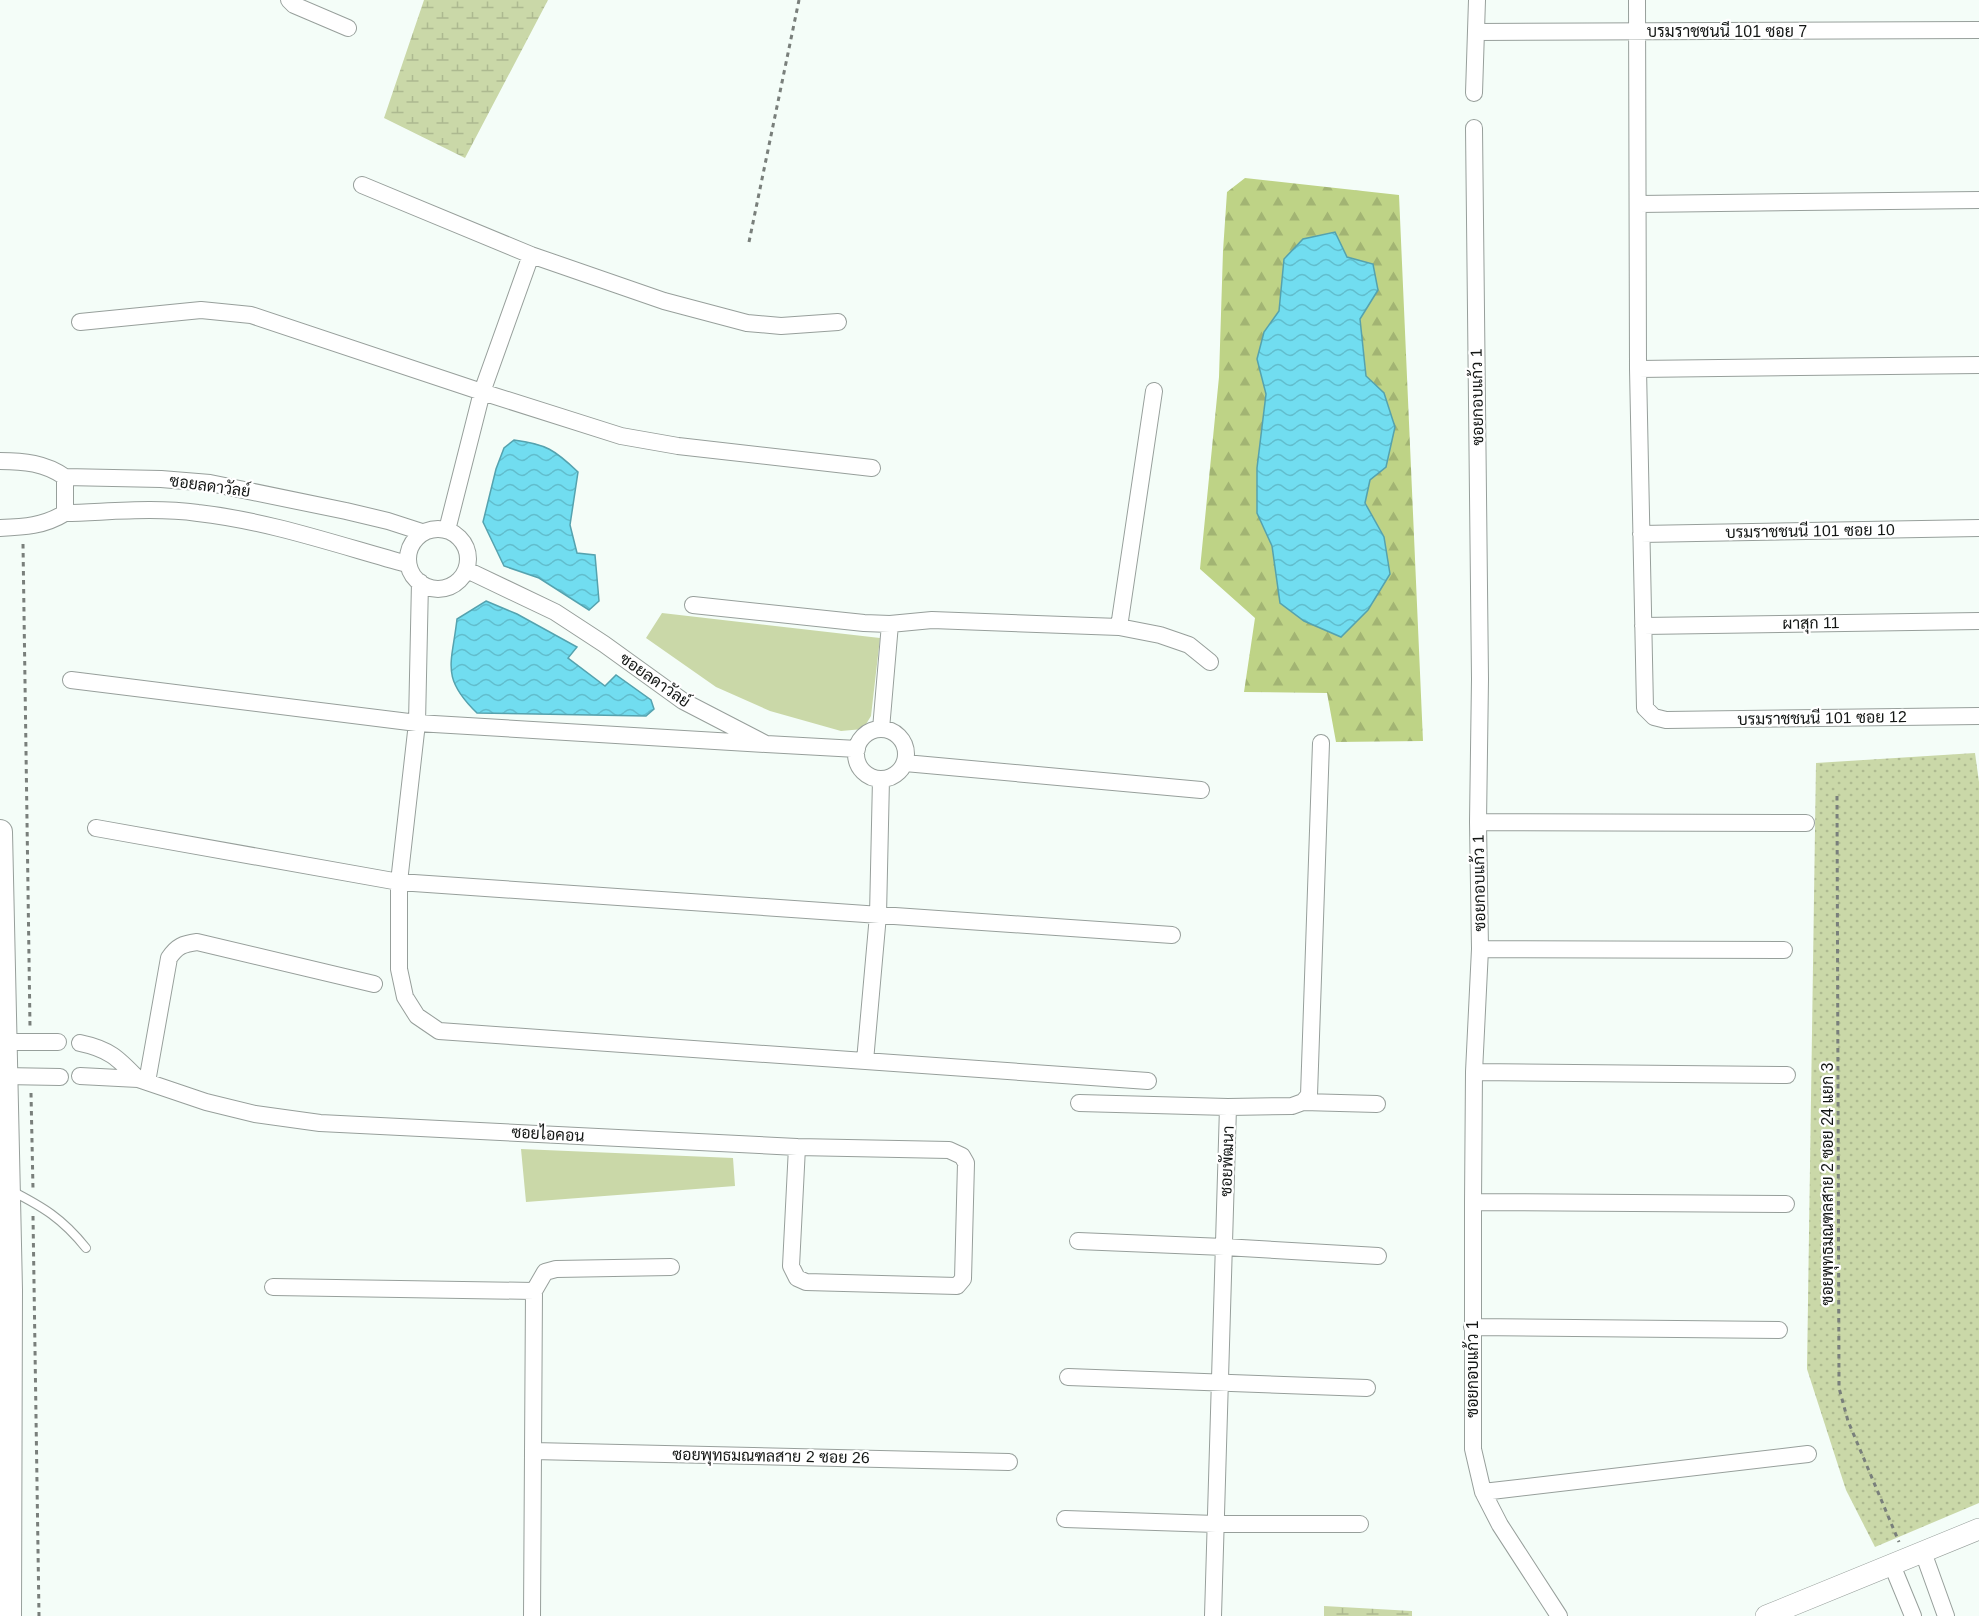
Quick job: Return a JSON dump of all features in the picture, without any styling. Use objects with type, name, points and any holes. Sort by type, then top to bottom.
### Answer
[{"type":"main road","points":[[0,832],[10,1290],[9,1616]]},
{"type":"main road","points":[[0,1314],[10,1290]]},
{"type":"street","points":[[289,0],[294,5],[348,28]]},
{"type":"street","points":[[1474,93],[1477,0]]},
{"type":"street","points":[[1637,0],[1638,369],[1643,626]]},
{"type":"street","name":"บรมราชชนนี 101 ซอย 7","points":[[1476,33],[1979,30]]},
{"type":"street","name":"ซอยกอบแก้ว 1","points":[[1474,128],[1480,679],[1478,822],[1480,950],[1474,1072],[1473,1449],[1483,1492],[1500,1525],[1559,1616]]},
{"type":"street","points":[[362,185],[531,255],[664,301],[747,323],[781,326],[838,322]]},
{"type":"street","points":[[1639,204],[1979,200]]},
{"type":"street","points":[[422,532],[413,541],[408,551],[407,564],[410,574],[417,582],[439,590],[451,587],[467,570],[468,557],[465,546],[458,536],[447,530],[482,392],[531,255]]},
{"type":"street","points":[[81,322],[201,310],[250,315],[621,436],[689,447],[872,468]]},
{"type":"street","points":[[1638,369],[1979,365]]},
{"type":"street","points":[[1119,627],[1154,391]]},
{"type":"street","name":"ซอยลดาวัลย์","points":[[0,462],[24,461],[39,464],[53,468],[65,477],[161,479],[210,483],[346,511],[422,532],[434,529],[447,530]]},
{"type":"street","points":[[65,477],[65,513]]},
{"type":"street","name":"ซอยลดาวัลย์","points":[[0,528],[40,525],[65,513],[160,509],[198,513],[277,528],[407,564]]},
{"type":"street","name":"บรมราชชนนี 101 ซอย 10","points":[[1641,534],[1979,528]]},
{"type":"street","name":"ซอยลดาวัลย์","points":[[467,570],[555,612],[683,701],[766,744],[857,749]]},
{"type":"street","points":[[420,582],[417,723],[399,882],[399,969],[405,997],[417,1016],[439,1031],[1148,1081]]},
{"type":"street","points":[[693,605],[890,624],[932,620],[1119,627],[1160,635],[1189,645],[1210,662]]},
{"type":"street","name":"ผาสุก 11","points":[[1643,626],[1979,621]]},
{"type":"street","points":[[881,729],[890,624]]},
{"type":"street","name":"บรมราชชนนี 101 ซอย 12","points":[[1643,626],[1645,708],[1654,717],[1666,720],[1979,716]]},
{"type":"street","points":[[71,680],[417,723],[766,744]]},
{"type":"street","points":[[881,729],[889,730],[900,737],[905,744],[907,754],[900,771],[893,776],[881,779],[865,773],[859,766],[857,749],[862,738],[881,729]]},
{"type":"street","points":[[1303,1102],[1309,1095],[1322,742]]},
{"type":"street","points":[[905,763],[1201,790]]},
{"type":"street","points":[[865,1061],[878,915],[881,779]]},
{"type":"street","points":[[1478,822],[1806,823]]},
{"type":"street","points":[[96,828],[399,882],[1172,935]]},
{"type":"street","points":[[143,1080],[168,958],[183,944],[197,942],[375,984]]},
{"type":"street","points":[[1480,950],[1784,950]]},
{"type":"street","points":[[3,1042],[58,1042]]},
{"type":"street","name":"ซอยไอคอน","points":[[81,1043],[115,1055],[143,1080]]},
{"type":"street","points":[[1474,1072],[1787,1075]]},
{"type":"street","points":[[4,1076],[60,1077]]},
{"type":"street","name":"ซอยไอคอน","points":[[81,1076],[143,1080],[206,1102],[255,1114],[320,1124],[797,1146],[949,1150],[962,1156],[966,1163],[961,1284],[957,1286],[806,1282],[797,1278],[791,1266],[797,1146]]},
{"type":"street","name":"ซอยพัฒนา","points":[[1213,1616],[1228,1107],[1292,1106],[1303,1102],[1377,1104]]},
{"type":"street","points":[[1079,1103],[1228,1107]]},
{"type":"street","points":[[1473,1202],[1786,1204]]},
{"type":"street","points":[[1078,1241],[1378,1256]]},
{"type":"street","points":[[532,1616],[534,1291],[545,1272],[556,1269],[671,1267]]},
{"type":"street","points":[[273,1287],[534,1291]]},
{"type":"street","points":[[1472,1327],[1779,1330]]},
{"type":"street","points":[[1068,1377],[1367,1388]]},
{"type":"street","name":"ซอยพุทธมณฑลสาย 2 ซอย 26","points":[[533,1451],[1009,1462]]},
{"type":"street","points":[[1483,1492],[1808,1454]]},
{"type":"street","points":[[1065,1519],[1216,1524],[1360,1524]]},
{"type":"street","points":[[1766,1616],[1979,1529]]},
{"type":"street","points":[[1907,1559],[1913,1616]]},
{"type":"street","points":[[1907,1559],[1946,1616]]},
{"type":"lane","points":[[7,1188],[52,1213],[71,1229],[86,1248]]},
{"type":"path","points":[[749,242],[799,0]]},
{"type":"path","name":"ซอยพุทธมณฑลสาย 2 ซอย 24 แยก 3","points":[[1837,796],[1839,1388],[1848,1421],[1907,1559]]},
{"type":"green space","points":[[424,0],[548,0],[465,158],[384,118]]},
{"type":"green space","points":[[1245,178],[1399,195],[1423,741],[1336,742],[1327,693],[1244,692],[1255,618],[1200,569],[1219,377],[1227,192]],"holes":[[[1284,259],[1378,290],[1360,319],[1366,376],[1384,393],[1386,467],[1370,480],[1365,503],[1384,537],[1280,603],[1272,546],[1257,513],[1257,468],[1266,394],[1264,332],[1279,311]]]},
{"type":"green space","points":[[662,613],[880,638],[871,716],[863,729],[841,731],[770,711],[716,687],[646,638]]},
{"type":"green space","points":[[1975,753],[1979,782],[1979,1503],[1875,1547],[1846,1490],[1807,1369],[1816,763]]},
{"type":"green space","points":[[521,1149],[733,1158],[735,1186],[526,1202]]},
{"type":"green space","points":[[1324,1606],[1412,1611],[1412,1616],[1324,1616]]},
{"type":"water","points":[[1335,232],[1347,257],[1373,264],[1378,290],[1360,319],[1366,376],[1384,393],[1395,427],[1386,467],[1370,480],[1365,503],[1384,537],[1390,574],[1368,610],[1341,637],[1304,621],[1280,603],[1272,546],[1257,513],[1257,468],[1266,394],[1257,359],[1264,332],[1279,311],[1284,259],[1303,239]]},
{"type":"water","points":[[514,440],[549,449],[578,472],[570,525],[577,553],[595,555],[599,601],[589,610],[539,578],[504,566],[483,522],[496,469],[504,448]]},
{"type":"water","points":[[486,601],[517,614],[577,647],[568,658],[605,686],[616,675],[651,700],[654,709],[646,716],[477,713],[465,700],[453,679],[451,659],[457,619]]}]
